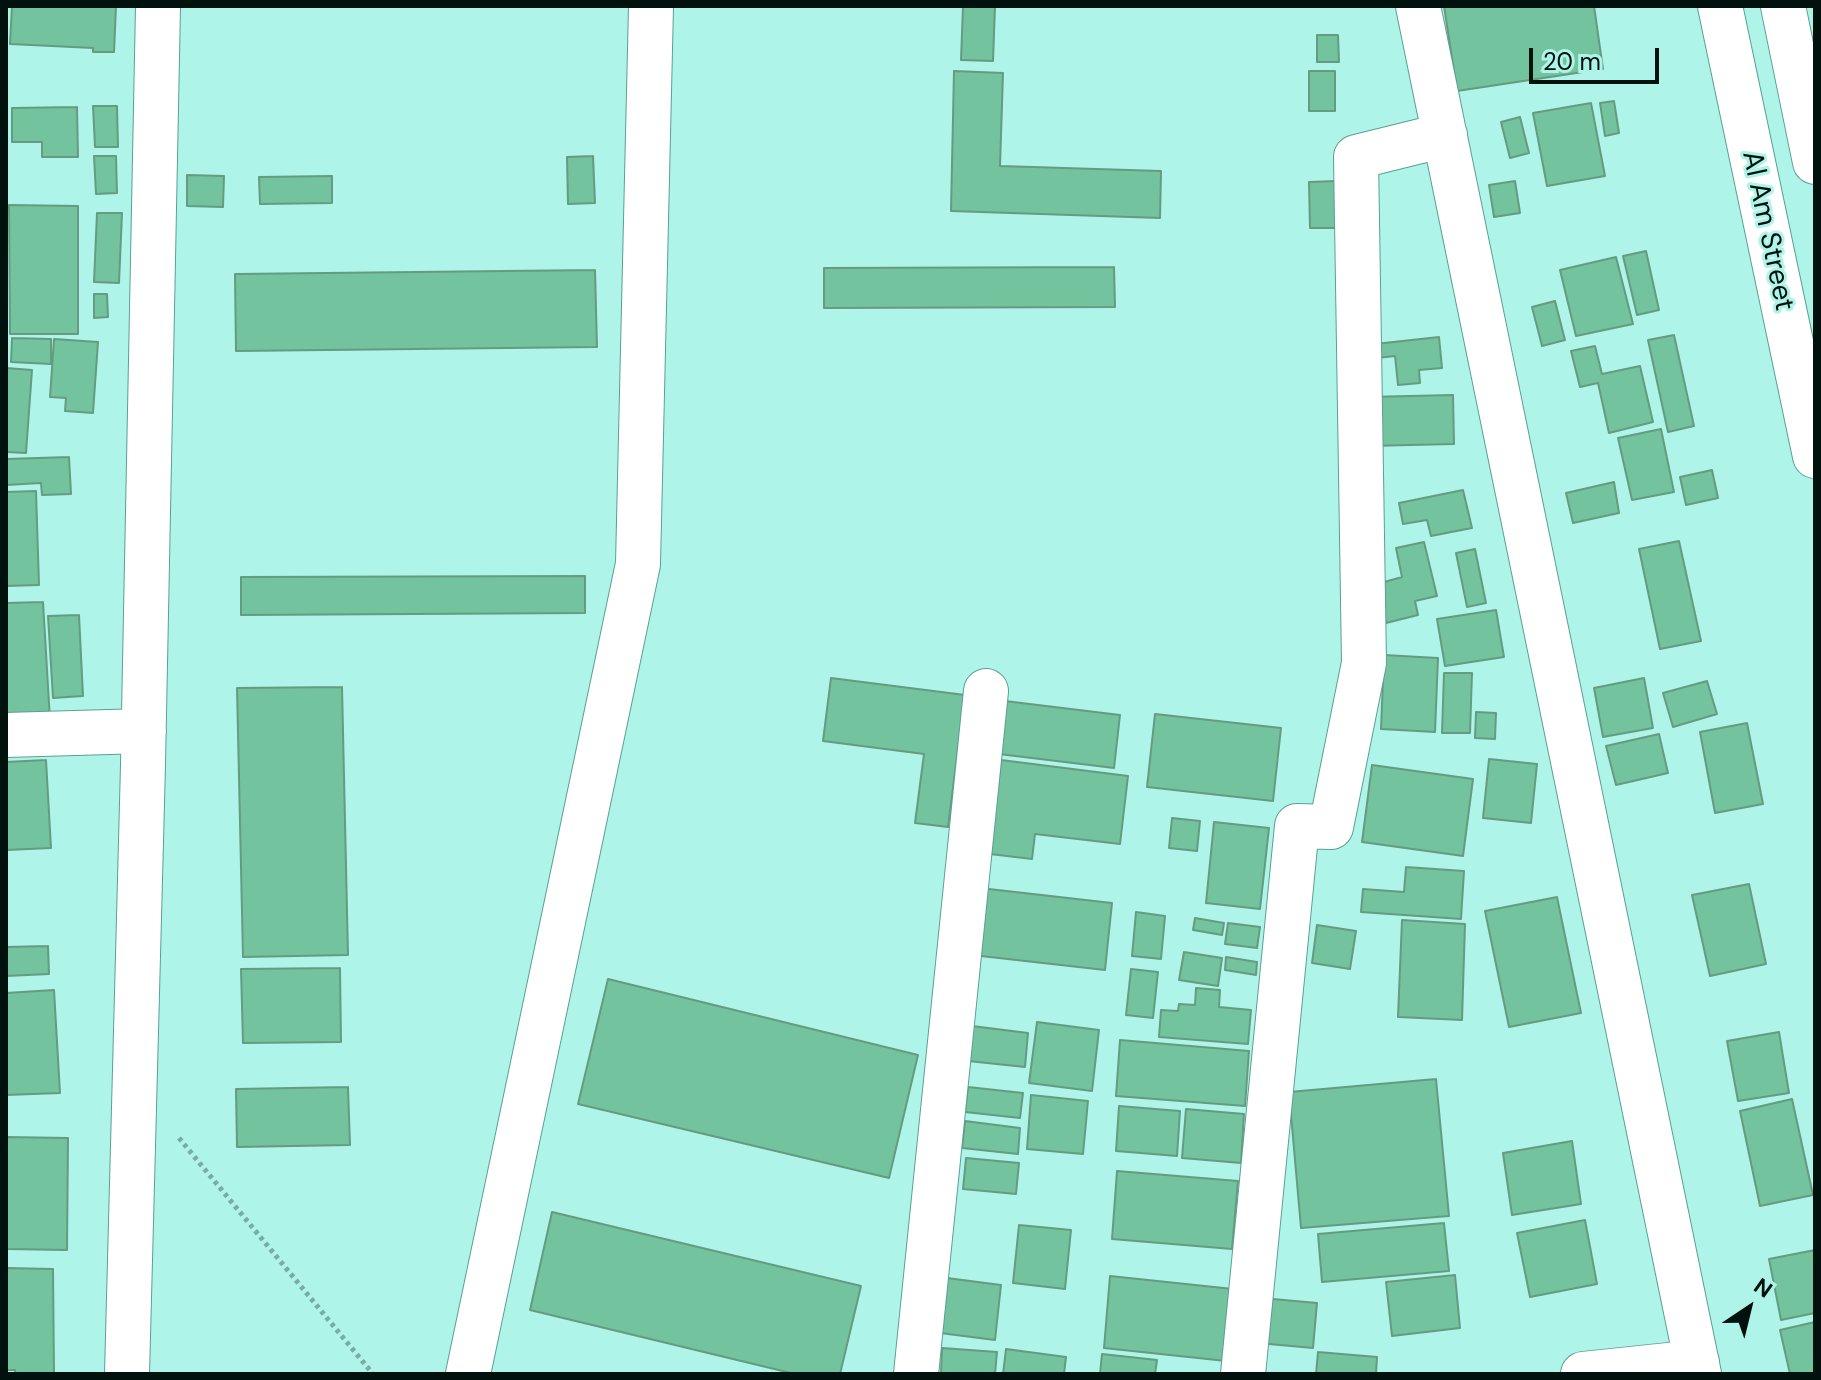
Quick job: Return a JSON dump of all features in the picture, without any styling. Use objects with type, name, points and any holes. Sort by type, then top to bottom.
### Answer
[{"type":"street","points":[[127,1374],[144,731],[158,6]]},
{"type":"street","points":[[468,1374],[638,564],[651,6]]},
{"type":"street","points":[[1418,6],[1698,1368],[1583,1374]]},
{"type":"street","name":"Al Am Street","points":[[1720,6],[1815,456]]},
{"type":"street","points":[[1783,6],[1815,162]]},
{"type":"street","points":[[1243,1374],[1297,826],[1331,827],[1364,663],[1356,157],[1445,135]]},
{"type":"street","points":[[916,1374],[986,691]]},
{"type":"street","points":[[6,735],[144,731]]},
{"type":"path","points":[[135,1084],[373,1374]]},
{"type":"building","points":[[12,6],[116,6],[114,52],[10,44]]},
{"type":"building","points":[[963,6],[995,6],[993,61],[961,60]]},
{"type":"building","points":[[1444,6],[1594,6],[1603,69],[1457,91]]},
{"type":"building","points":[[1317,35],[1338,35],[1339,62],[1317,62]]},
{"type":"building","points":[[954,71],[1003,73],[1000,166],[1161,171],[1160,218],[951,211]]},
{"type":"building","points":[[1309,71],[1335,71],[1335,111],[1309,111]]},
{"type":"building","points":[[1614,101],[1619,133],[1605,136],[1600,103]]},
{"type":"building","points":[[1591,103],[1605,176],[1547,186],[1533,113]]},
{"type":"building","points":[[93,106],[117,106],[118,147],[95,147]]},
{"type":"building","points":[[77,107],[78,157],[42,157],[42,142],[12,142],[12,108]]},
{"type":"building","points":[[1520,117],[1529,153],[1510,158],[1501,122]]},
{"type":"building","points":[[94,156],[116,156],[117,193],[96,194]]},
{"type":"building","points":[[593,156],[595,203],[568,204],[567,157]]},
{"type":"building","points":[[187,175],[224,176],[223,207],[187,206]]},
{"type":"building","points":[[332,176],[332,203],[260,204],[259,177]]},
{"type":"building","points":[[1337,181],[1338,228],[1310,228],[1309,182]]},
{"type":"building","points":[[1515,181],[1520,213],[1494,217],[1489,185]]},
{"type":"building","points":[[9,205],[78,206],[78,334],[10,334]]},
{"type":"building","points":[[97,213],[122,213],[119,283],[94,282]]},
{"type":"building","points":[[1646,251],[1659,310],[1637,315],[1623,256]]},
{"type":"building","points":[[1616,257],[1633,324],[1576,336],[1560,270]]},
{"type":"building","points":[[1114,267],[1115,307],[824,308],[824,268]]},
{"type":"building","points":[[595,270],[597,347],[236,351],[235,274]]},
{"type":"building","points":[[94,294],[107,294],[108,317],[94,318]]},
{"type":"building","points":[[1555,301],[1565,340],[1542,346],[1532,307]]},
{"type":"building","points":[[1674,335],[1694,426],[1668,432],[1648,340]]},
{"type":"building","points":[[1439,337],[1442,368],[1419,370],[1420,383],[1398,385],[1395,356],[1368,359],[1366,345]]},
{"type":"building","points":[[12,338],[51,339],[51,364],[11,362]]},
{"type":"building","points":[[54,339],[98,342],[93,413],[65,411],[66,398],[50,397]]},
{"type":"building","points":[[1595,346],[1602,374],[1640,366],[1653,422],[1609,433],[1598,383],[1580,387],[1571,351]]},
{"type":"building","points":[[6,368],[32,370],[26,453],[6,452]]},
{"type":"building","points":[[1453,395],[1454,444],[1368,446],[1367,397]]},
{"type":"building","points":[[1661,429],[1674,492],[1632,500],[1618,438]]},
{"type":"building","points":[[69,457],[71,494],[42,495],[41,483],[6,485],[6,459]]},
{"type":"building","points":[[1712,470],[1718,498],[1686,505],[1680,477]]},
{"type":"building","points":[[1614,482],[1619,513],[1573,523],[1566,493]]},
{"type":"building","points":[[1463,490],[1472,528],[1431,536],[1427,520],[1403,524],[1399,503]]},
{"type":"building","points":[[36,491],[39,585],[6,586],[6,492]]},
{"type":"building","points":[[1679,541],[1701,641],[1660,649],[1639,549]]},
{"type":"building","points":[[1424,542],[1437,596],[1415,601],[1418,615],[1386,623],[1377,584],[1402,577],[1396,548]]},
{"type":"building","points":[[1475,549],[1486,603],[1467,607],[1456,553]]},
{"type":"building","points":[[585,576],[585,613],[241,615],[241,577]]},
{"type":"building","points":[[43,602],[50,720],[6,722],[6,603]]},
{"type":"building","points":[[1496,610],[1504,657],[1445,666],[1437,619]]},
{"type":"building","points":[[79,615],[83,696],[53,698],[48,616]]},
{"type":"building","points":[[1384,655],[1438,658],[1435,732],[1381,729]]},
{"type":"building","points":[[1444,673],[1472,673],[1470,733],[1442,733]]},
{"type":"building","points":[[831,678],[965,695],[948,827],[915,823],[924,754],[823,741]]},
{"type":"building","points":[[1644,678],[1653,728],[1603,737],[1594,688]]},
{"type":"building","points":[[1707,681],[1717,714],[1673,727],[1663,693]]},
{"type":"building","points":[[342,687],[348,955],[243,957],[237,688]]},
{"type":"building","points":[[1005,701],[1120,715],[1114,768],[999,754]]},
{"type":"building","points":[[1476,712],[1496,713],[1495,739],[1475,738]]},
{"type":"building","points":[[1155,714],[1281,728],[1273,801],[1147,787]]},
{"type":"building","points":[[1747,723],[1763,804],[1715,813],[1700,732]]},
{"type":"building","points":[[1659,734],[1668,773],[1616,785],[1606,746]]},
{"type":"building","points":[[1489,759],[1537,764],[1531,823],[1483,818]]},
{"type":"building","points":[[46,760],[51,848],[7,850],[6,762]]},
{"type":"building","points":[[1001,760],[1128,776],[1120,844],[1035,834],[1032,859],[990,854]]},
{"type":"building","points":[[1372,765],[1473,779],[1463,856],[1362,842]]},
{"type":"building","points":[[1172,818],[1200,821],[1197,851],[1169,848]]},
{"type":"building","points":[[1214,822],[1269,828],[1260,909],[1206,903]]},
{"type":"building","points":[[1406,867],[1464,871],[1461,919],[1361,912],[1363,889],[1404,892]]},
{"type":"building","points":[[1749,884],[1766,964],[1710,976],[1692,895]]},
{"type":"building","points":[[980,888],[1112,903],[1105,970],[972,955]]},
{"type":"building","points":[[1557,897],[1581,1013],[1509,1027],[1485,911]]},
{"type":"building","points":[[1136,912],[1165,916],[1161,959],[1132,956]]},
{"type":"building","points":[[1195,918],[1224,923],[1222,935],[1193,930]]},
{"type":"building","points":[[1402,920],[1465,924],[1462,1020],[1398,1017]]},
{"type":"building","points":[[1228,923],[1260,927],[1257,948],[1225,944]]},
{"type":"building","points":[[1317,925],[1356,931],[1350,969],[1312,963]]},
{"type":"building","points":[[48,946],[49,974],[6,976],[6,947]]},
{"type":"building","points":[[1184,952],[1222,958],[1218,986],[1179,980]]},
{"type":"building","points":[[1226,957],[1257,962],[1256,975],[1225,970]]},
{"type":"building","points":[[340,968],[341,1042],[243,1043],[241,969]]},
{"type":"building","points":[[1131,969],[1158,972],[1153,1018],[1126,1015]]},
{"type":"building","points":[[608,979],[918,1055],[889,1178],[578,1104]]},
{"type":"building","points":[[1196,988],[1220,990],[1219,1007],[1251,1010],[1248,1044],[1159,1037],[1161,1010],[1178,1011],[1179,1004],[1195,1005]]},
{"type":"building","points":[[54,990],[60,1093],[6,1095],[6,993]]},
{"type":"building","points":[[1037,1022],[1099,1030],[1092,1091],[1029,1083]]},
{"type":"building","points":[[972,1026],[1028,1033],[1025,1067],[968,1061]]},
{"type":"building","points":[[1779,1032],[1789,1093],[1738,1101],[1727,1041]]},
{"type":"building","points":[[1120,1040],[1249,1051],[1245,1106],[1116,1096]]},
{"type":"building","points":[[1436,1079],[1449,1216],[1301,1228],[1289,1092]]},
{"type":"building","points":[[348,1087],[350,1145],[237,1147],[236,1089]]},
{"type":"building","points":[[968,1087],[1023,1093],[1020,1118],[965,1112]]},
{"type":"building","points":[[1031,1095],[1088,1101],[1083,1154],[1027,1149]]},
{"type":"building","points":[[1792,1099],[1813,1195],[1760,1206],[1740,1111]]},
{"type":"building","points":[[1119,1106],[1180,1111],[1177,1156],[1116,1151]]},
{"type":"building","points":[[1186,1109],[1244,1114],[1241,1163],[1182,1158]]},
{"type":"building","points":[[965,1121],[1020,1128],[1018,1154],[962,1148]]},
{"type":"building","points":[[6,1137],[68,1138],[67,1250],[6,1249]]},
{"type":"building","points":[[1572,1141],[1581,1204],[1512,1215],[1503,1153]]},
{"type":"building","points":[[966,1158],[1019,1163],[1016,1194],[963,1189]]},
{"type":"building","points":[[1117,1171],[1238,1181],[1232,1249],[1112,1239]]},
{"type":"building","points":[[552,1212],[861,1286],[840,1374],[795,1374],[530,1310]]},
{"type":"building","points":[[1585,1220],[1597,1284],[1530,1297],[1517,1233]]},
{"type":"building","points":[[1444,1223],[1449,1271],[1322,1282],[1318,1234]]},
{"type":"building","points":[[1019,1225],[1071,1230],[1065,1289],[1013,1283]]},
{"type":"building","points":[[1815,1250],[1815,1313],[1781,1320],[1769,1259]]},
{"type":"building","points":[[6,1268],[53,1269],[54,1374],[15,1374],[15,1370],[6,1370]]},
{"type":"building","points":[[1455,1275],[1460,1328],[1392,1336],[1386,1282]]},
{"type":"building","points":[[1110,1276],[1233,1289],[1226,1361],[1104,1348]]},
{"type":"building","points":[[947,1278],[1001,1285],[995,1340],[940,1333]]},
{"type":"building","points":[[1262,1298],[1317,1303],[1313,1348],[1258,1343]]},
{"type":"building","points":[[1815,1322],[1815,1374],[1790,1374],[1780,1330]]},
{"type":"building","points":[[942,1348],[997,1352],[995,1374],[941,1374]]},
{"type":"building","points":[[1006,1349],[1066,1357],[1064,1374],[1003,1374]]},
{"type":"building","points":[[1318,1352],[1377,1357],[1376,1374],[1316,1374]]},
{"type":"building","points":[[1102,1354],[1157,1360],[1155,1374],[1100,1374]]}]
